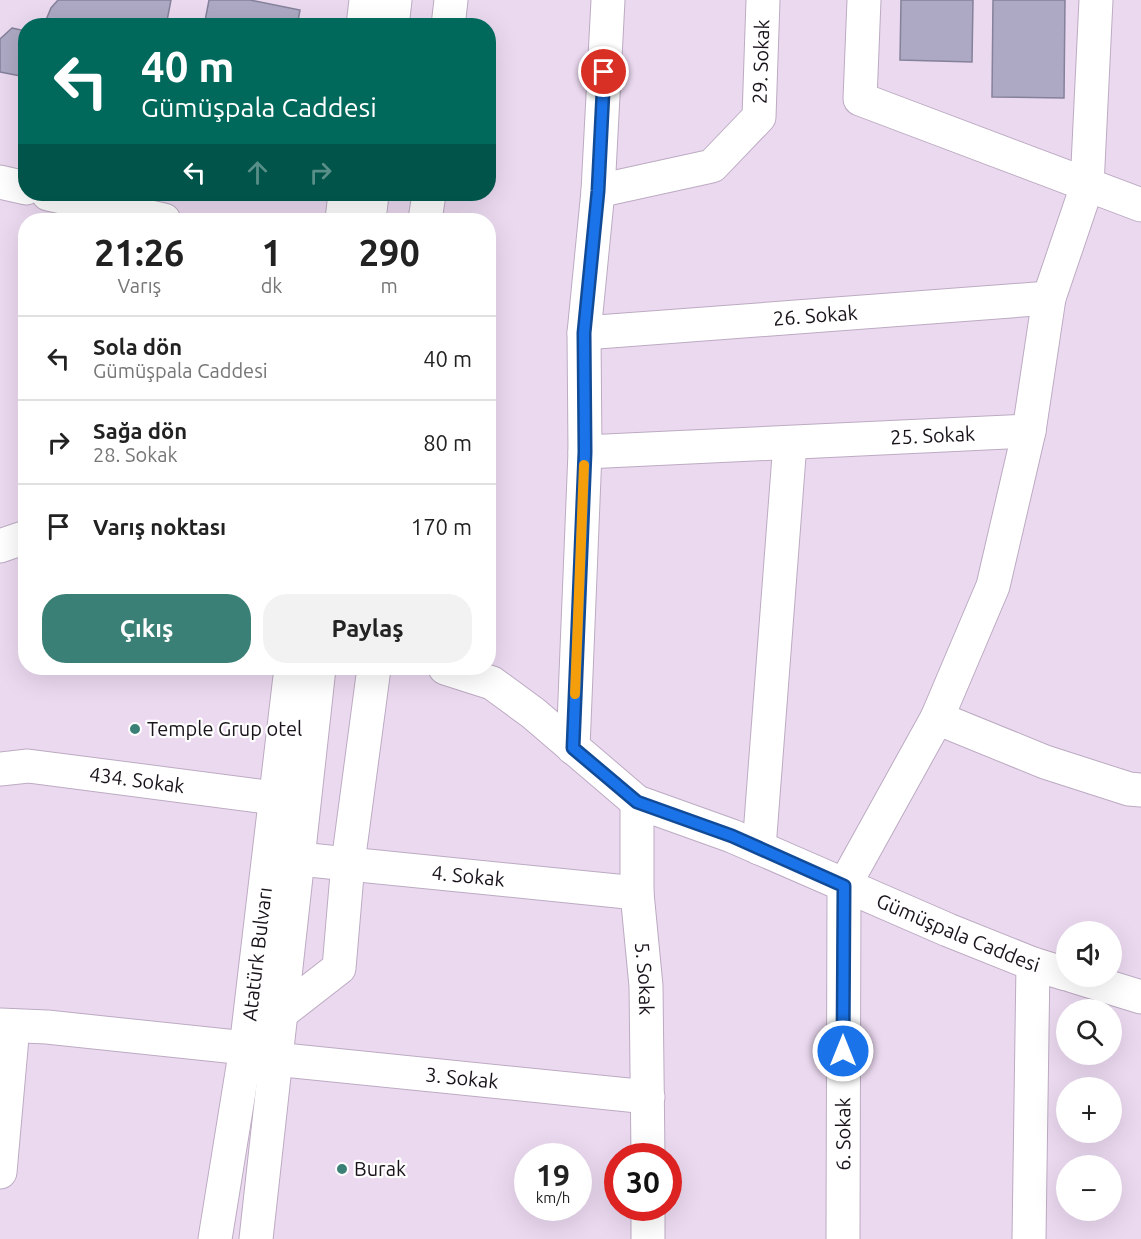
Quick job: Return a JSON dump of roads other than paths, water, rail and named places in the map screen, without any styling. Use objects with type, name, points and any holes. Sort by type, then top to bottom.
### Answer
[{"type":"street","points":[[364,18],[366,0]]},
{"type":"street","points":[[393,18],[395,0]]},
{"type":"street","points":[[449,18],[451,0]]},
{"type":"street","points":[[573,748],[585,452],[584,333],[598,191],[608,0]]},
{"type":"street","name":"29. Sokak","points":[[598,191],[712,166],[759,117],[763,0]]},
{"type":"street","points":[[864,0],[860,99],[1141,205]]},
{"type":"street","points":[[844,886],[937,718],[993,586],[1029,431],[1049,298],[1087,186],[1096,0]]},
{"type":"street","points":[[0,182],[18,186]]},
{"type":"street","points":[[79,201],[133,213]]},
{"type":"street","name":"26. Sokak","points":[[584,333],[1049,298]]},
{"type":"street","name":"25. Sokak","points":[[585,452],[1029,431]]},
{"type":"street","points":[[759,848],[790,442]]},
{"type":"street","points":[[0,546],[18,540]]},
{"type":"street","name":"Atatürk Bulvarı","points":[[256,1239],[260,1054],[275,798],[290,675]]},
{"type":"street","name":"Atatürk Bulvarı","points":[[215,1239],[260,1054],[281,1013],[318,675]]},
{"type":"street","points":[[281,1013],[339,968],[348,863],[373,675]]},
{"type":"street","name":"Gümüşpala Caddesi","points":[[467,675],[492,683],[533,713],[637,802],[732,836],[844,886],[1056,972]]},
{"type":"street","points":[[937,718],[1045,762],[1129,789],[1141,790]]},
{"type":"street","name":"434. Sokak","points":[[0,769],[28,766],[275,798]]},
{"type":"street","name":"5. Sokak","points":[[637,802],[637,893],[646,986],[648,1143]]},
{"type":"street","name":"4. Sokak","points":[[299,859],[637,893]]},
{"type":"street","name":"6. Sokak","points":[[843,1239],[844,886]]},
{"type":"street","points":[[1029,1239],[1033,964]]},
{"type":"street","points":[[1109,987],[1141,997]]},
{"type":"street","points":[[0,1172],[7,1025]]},
{"type":"street","name":"3. Sokak","points":[[7,1025],[47,1027],[260,1054],[648,1097]]},
{"type":"street","points":[[648,1221],[648,1239]]},
{"type":"place","name":"Temple Grup otel","points":[[135,729]]},
{"type":"place","name":"Burak","points":[[342,1169]]}]
